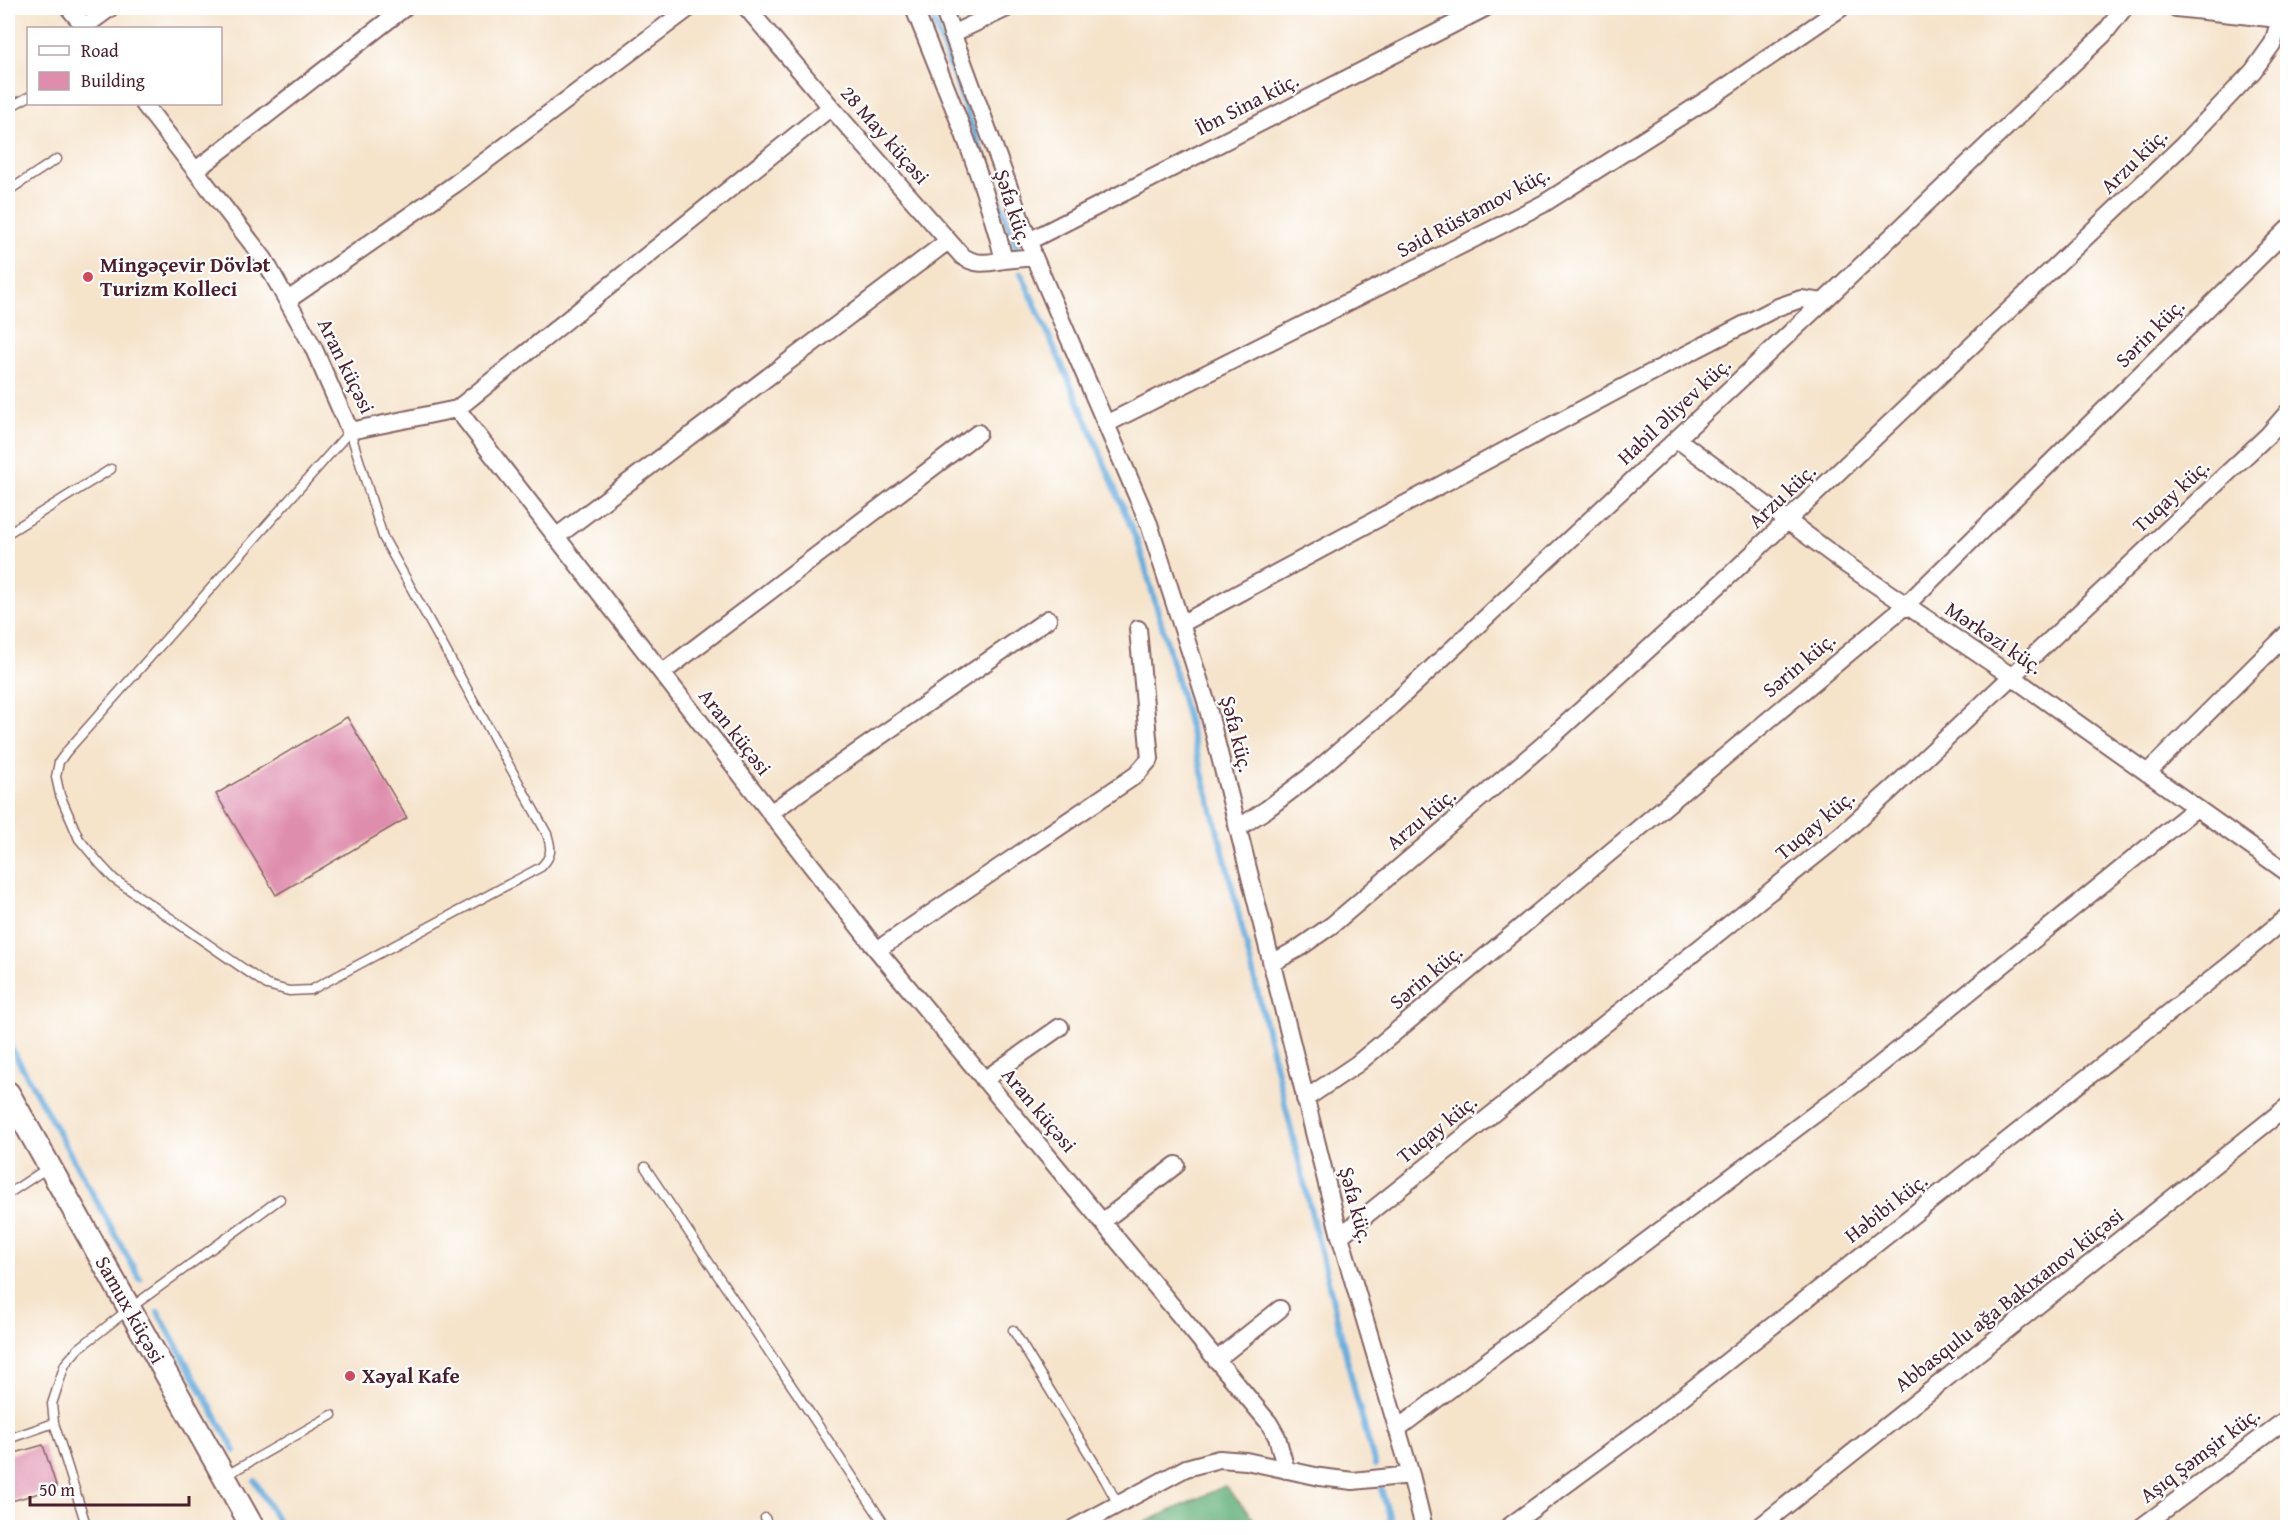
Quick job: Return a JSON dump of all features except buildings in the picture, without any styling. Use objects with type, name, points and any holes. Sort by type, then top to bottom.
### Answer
[{"type":"main road","name":"Samux küçəsi","points":[[8,1093],[253,1527]]},
{"type":"street","points":[[69,8],[84,27]]},
{"type":"street","points":[[86,27],[110,8]]},
{"type":"street","points":[[196,170],[405,8]]},
{"type":"street","points":[[288,300],[455,184],[689,8]]},
{"type":"street","name":"28 May küçəsi","points":[[747,8],[962,256],[971,262],[981,264],[1004,260]]},
{"type":"street","name":"Şəfa küç.","points":[[914,8],[973,154],[996,225],[1004,260],[1031,249],[1149,524],[1206,701],[1340,1236],[1411,1474],[1424,1527]]},
{"type":"street","points":[[943,8],[1031,249]]},
{"type":"street","points":[[952,34],[1007,8]]},
{"type":"street","name":"İbn Sina küç.","points":[[1031,249],[1485,8]]},
{"type":"street","name":"Səid Rüstəmov küç.","points":[[1107,424],[1543,204],[1711,97],[1841,8]]},
{"type":"street","name":"Habil Əliyev küç.","points":[[1238,828],[1309,777],[1387,710],[1823,302],[2103,35],[2124,8]]},
{"type":"street","points":[[2176,8],[2284,19]]},
{"type":"street","name":"Arzu küç.","points":[[1272,963],[1332,925],[1527,759],[1788,522],[2183,145],[2253,71],[2273,42],[2284,19]]},
{"type":"street","name":"Aran küçəsi","points":[[145,105],[264,259],[313,347],[350,431],[457,409],[877,950],[1269,1423],[1277,1437],[1286,1470]]},
{"type":"street","points":[[457,409],[831,107]]},
{"type":"street","name":"Sərin küç.","points":[[1305,1099],[1357,1064],[1906,605],[2288,229]]},
{"type":"street","points":[[556,537],[948,241]]},
{"type":"street","points":[[1182,624],[1635,381],[1778,308],[1801,299],[1823,302]]},
{"type":"street","name":"Tuqay küç.","points":[[1340,1236],[1842,834],[2268,435],[2288,412]]},
{"type":"street","points":[[662,673],[978,433]]},
{"type":"street","name":"Mərkəzi küç.","points":[[1677,439],[1788,522],[2011,676],[2288,873]]},
{"type":"street","points":[[770,813],[1048,619]]},
{"type":"street","points":[[877,950],[1136,775],[1150,759],[1138,629]]},
{"type":"street","points":[[2147,773],[2288,633]]},
{"type":"street","points":[[1397,1429],[1876,1068],[2196,808]]},
{"type":"street","name":"Həbibi küç.","points":[[1507,1527],[1657,1417],[2232,963],[2288,916]]},
{"type":"street","points":[[984,1080],[1060,1028]]},
{"type":"street","name":"Abbasqulu ağa Bakıxanov küçəsi","points":[[1758,1527],[2288,1106]]},
{"type":"street","points":[[1102,1222],[1176,1165]]},
{"type":"street","points":[[1216,1360],[1280,1309]]},
{"type":"street","name":"Aşıq Şəmşir küç.","points":[[2140,1527],[2288,1418]]},
{"type":"street","points":[[1074,1527],[1186,1468],[1219,1459],[1246,1461],[1320,1478],[1353,1482],[1411,1474]]},
{"type":"lane","points":[[8,108],[27,98]]},
{"type":"lane","points":[[8,191],[57,159]]},
{"type":"lane","points":[[350,431],[382,537],[541,824],[552,848],[550,858],[541,867],[311,990],[289,991],[267,985],[114,879],[79,840],[60,795],[56,777],[59,762],[67,751],[350,431]]},
{"type":"lane","points":[[8,533],[111,469]]},
{"type":"lane","points":[[8,1194],[49,1167]]},
{"type":"lane","points":[[645,1167],[887,1527]]},
{"type":"lane","points":[[87,1527],[54,1423],[52,1404],[65,1364],[78,1349],[129,1309],[280,1199]]},
{"type":"lane","points":[[1013,1330],[1106,1479],[1119,1504]]},
{"type":"lane","points":[[224,1476],[332,1415]]},
{"type":"lane","points":[[8,1439],[54,1423]]},
{"type":"lane","points":[[765,1518],[769,1527]]},
{"type":"green space","points":[[1225,1486],[1261,1527],[1135,1527]]},
{"type":"waterway","points":[[929,8],[1016,246]]},
{"type":"waterway","points":[[1021,273],[1139,546],[1226,862],[1356,1396],[1375,1465]]},
{"type":"waterway","points":[[8,1042],[140,1279]]},
{"type":"waterway","points":[[158,1312],[235,1451]]},
{"type":"waterway","points":[[255,1481],[282,1528]]},
{"type":"waterway","points":[[1381,1489],[1393,1528]]},
{"type":"place","name":"Mingəçevir Dövlət Turizm Kolleci","points":[[88,277]]},
{"type":"place","name":"Xəyal Kafe","points":[[350,1376]]}]
